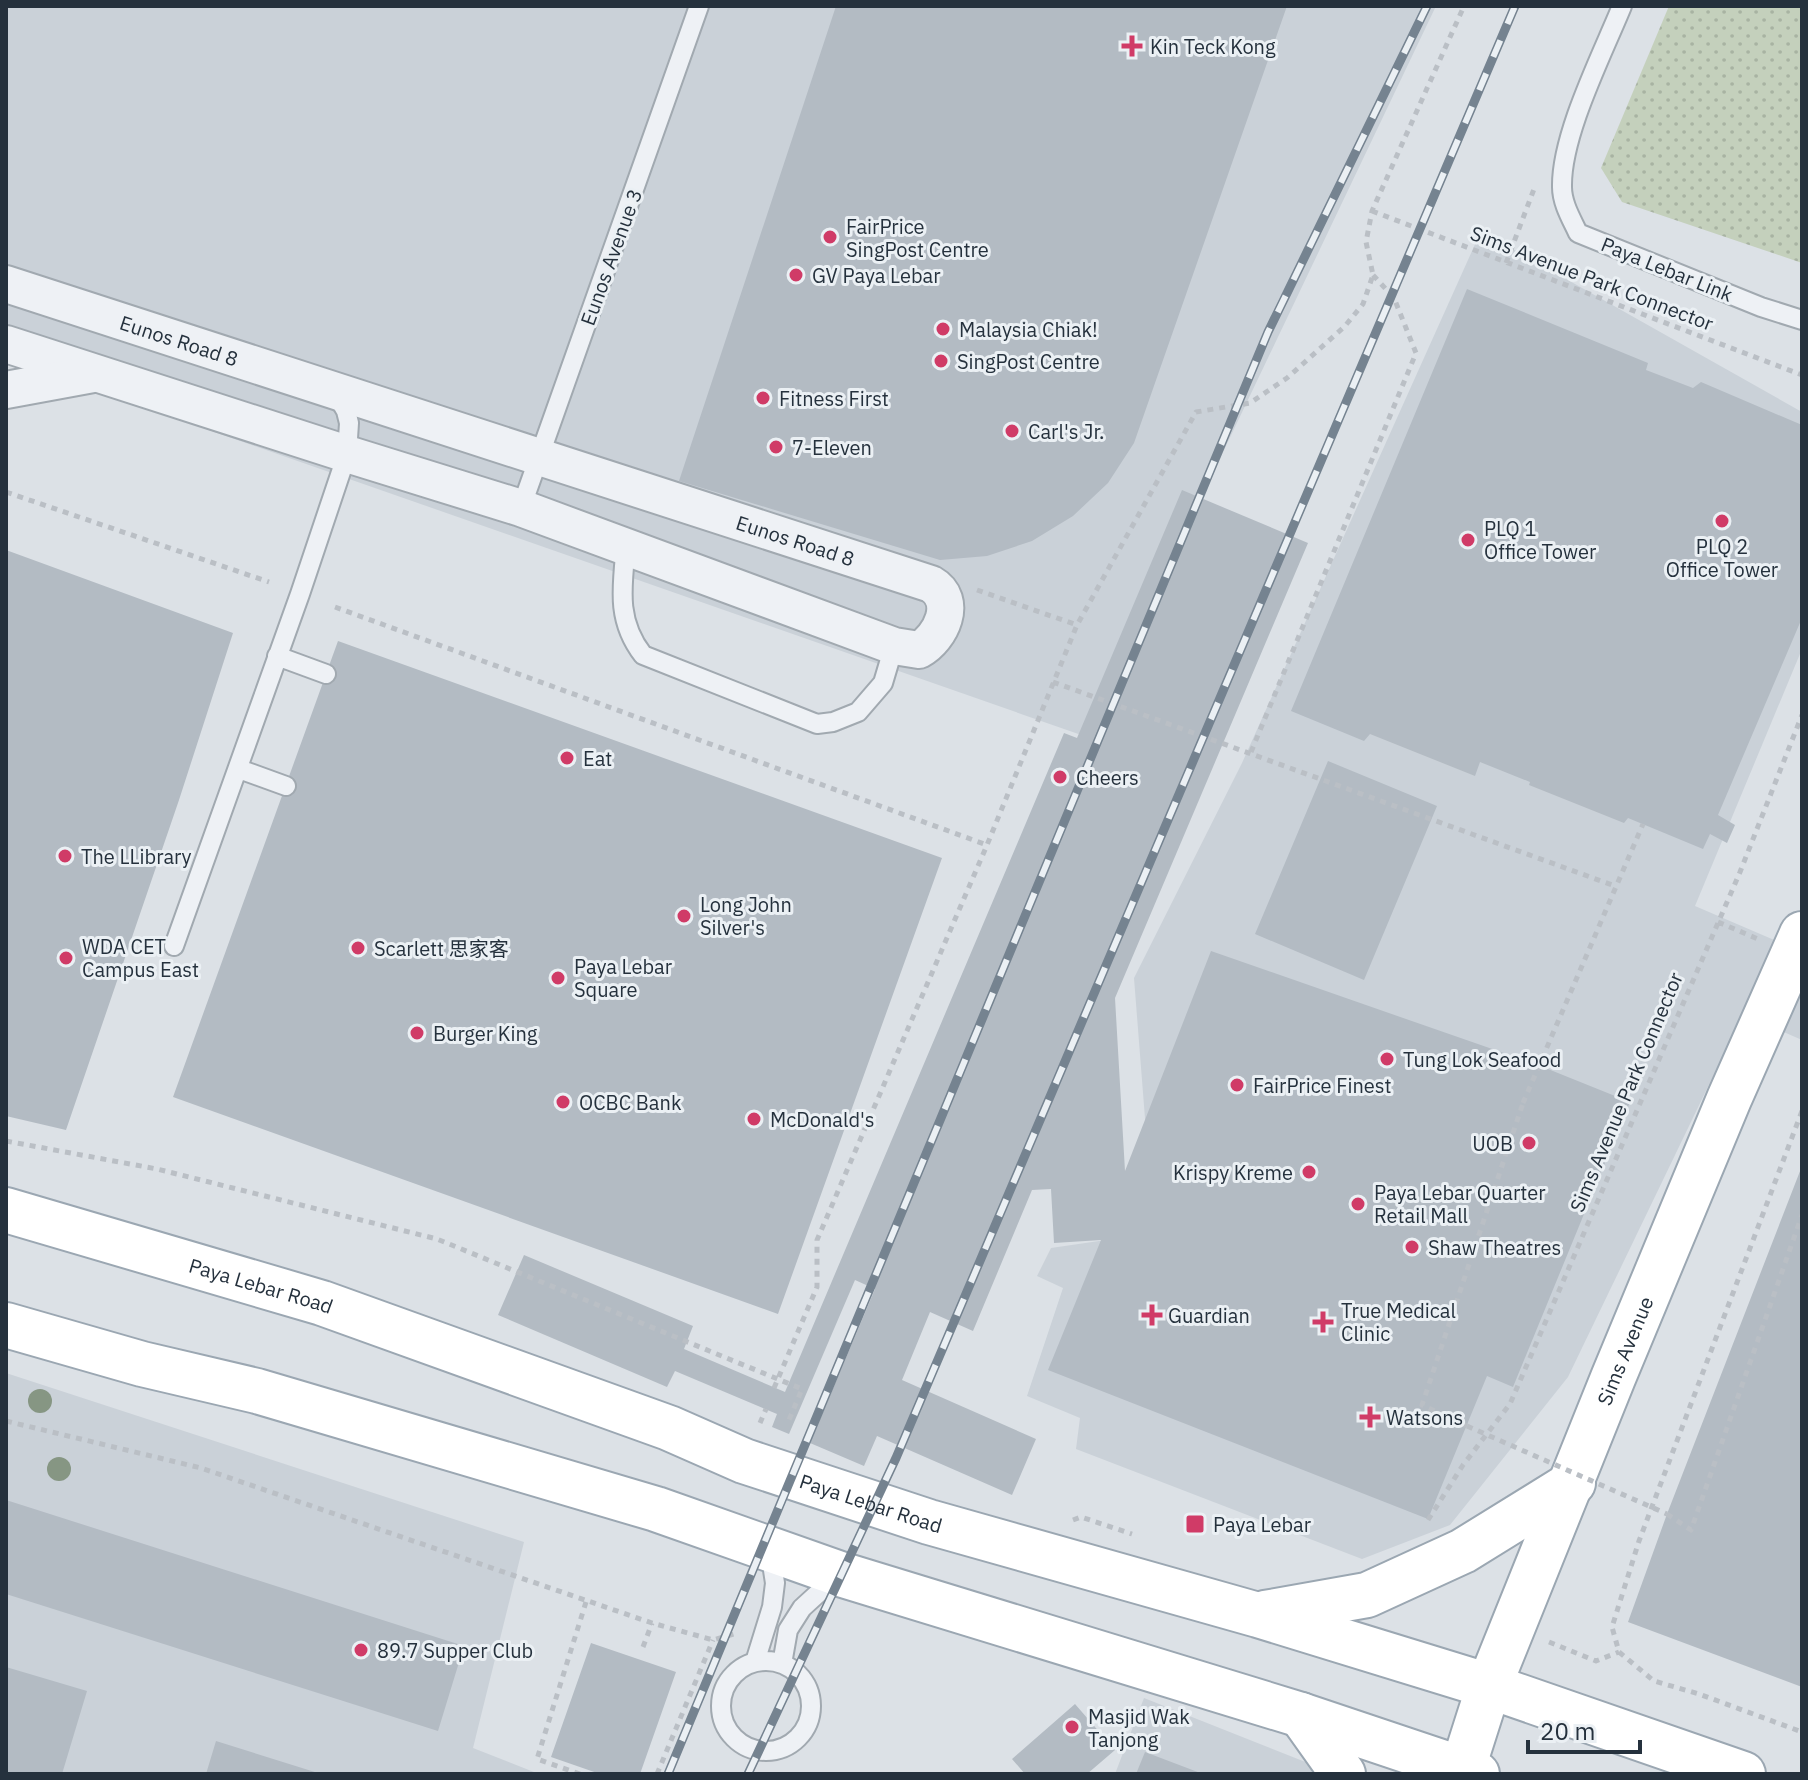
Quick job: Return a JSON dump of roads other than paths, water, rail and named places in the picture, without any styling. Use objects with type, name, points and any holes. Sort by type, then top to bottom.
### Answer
[{"type":"main road","name":"Sims Avenue","points":[[1467,1772],[1489,1686],[1729,1099],[1802,934]]},
{"type":"main road","name":"Paya Lebar Road","points":[[6,1210],[322,1303],[669,1428],[744,1461],[929,1522],[1258,1615],[1489,1686],[1743,1774]]},
{"type":"main road","points":[[6,1325],[142,1364],[273,1396],[656,1509],[840,1574],[1301,1715],[1467,1772]]},
{"type":"main road","points":[[1258,1615],[1367,1595],[1463,1551],[1573,1483]]},
{"type":"main road","points":[[1301,1715],[1343,1774]]},
{"type":"street","name":"Eunos Road 8","points":[[6,284],[938,588],[945,598],[945,607],[937,635],[930,644],[919,650],[894,646],[521,508],[6,344]]},
{"type":"street","points":[[6,390],[94,373]]},
{"type":"lane","name":"Eunos Avenue 3","points":[[521,508],[699,6]]},
{"type":"lane","name":"Paya Lebar Link","points":[[1622,6],[1566,147],[1562,188],[1567,211],[1578,233],[1761,307],[1802,320]]},
{"type":"lane","points":[[174,946],[239,769],[347,454],[349,423],[335,391]]},
{"type":"lane","points":[[626,546],[622,595],[625,621],[633,642],[643,655],[763,704],[817,724],[833,722],[858,712],[883,683],[894,646]]},
{"type":"lane","points":[[277,656],[326,674]]},
{"type":"lane","points":[[239,769],[286,786]]},
{"type":"lane","points":[[755,1662],[772,1607],[775,1583],[769,1549]]},
{"type":"lane","points":[[782,1664],[788,1630],[802,1608],[840,1574]]},
{"type":"lane","points":[[755,1662],[782,1664],[792,1669],[809,1692],[811,1707],[801,1735],[775,1751],[746,1748],[734,1739],[721,1713],[727,1684],[746,1665],[755,1662]]},
{"type":"railway","points":[[668,1774],[1268,332],[1427,6]]},
{"type":"railway","points":[[748,1774],[896,1458],[1515,6]]},
{"type":"place","name":"Kin Teck Kong","points":[[1132,46]]},
{"type":"place","name":"FairPrice SingPost Centre","points":[[830,237]]},
{"type":"place","name":"GV Paya Lebar","points":[[796,275]]},
{"type":"place","name":"Malaysia Chiak!","points":[[943,329]]},
{"type":"place","name":"SingPost Centre","points":[[941,361]]},
{"type":"place","name":"Fitness First","points":[[763,398]]},
{"type":"place","name":"Carl's Jr.","points":[[1012,431]]},
{"type":"place","name":"7-Eleven","points":[[776,447]]},
{"type":"place","name":"PLQ 2 Office Tower","points":[[1722,521]]},
{"type":"place","name":"PLQ 1 Office Tower","points":[[1468,540]]},
{"type":"place","name":"Eat","points":[[567,758]]},
{"type":"place","name":"Cheers","points":[[1060,777]]},
{"type":"place","name":"The LLibrary","points":[[65,856]]},
{"type":"place","name":"Long John Silver's","points":[[684,916]]},
{"type":"place","name":"Scarlett 思家客","points":[[358,948]]},
{"type":"place","name":"WDA CET Campus East","points":[[66,958]]},
{"type":"place","name":"Paya Lebar Square","points":[[558,978]]},
{"type":"place","name":"Burger King","points":[[417,1033]]},
{"type":"place","name":"Tung Lok Seafood","points":[[1387,1059]]},
{"type":"place","name":"FairPrice Finest","points":[[1237,1085]]},
{"type":"place","name":"OCBC Bank","points":[[563,1102]]},
{"type":"place","name":"McDonald's","points":[[754,1119]]},
{"type":"place","name":"UOB","points":[[1529,1143]]},
{"type":"place","name":"Krispy Kreme","points":[[1309,1172]]},
{"type":"place","name":"Paya Lebar Quarter Retail Mall","points":[[1358,1204]]},
{"type":"place","name":"Shaw Theatres","points":[[1412,1247]]},
{"type":"place","name":"Guardian","points":[[1152,1315]]},
{"type":"place","name":"True Medical Clinic","points":[[1323,1322]]},
{"type":"place","name":"Watsons","points":[[1370,1417]]},
{"type":"place","name":"Paya Lebar","points":[[1195,1524]]},
{"type":"place","name":"89.7 Supper Club","points":[[361,1650]]},
{"type":"place","name":"Masjid Wak Tanjong","points":[[1072,1727]]}]
